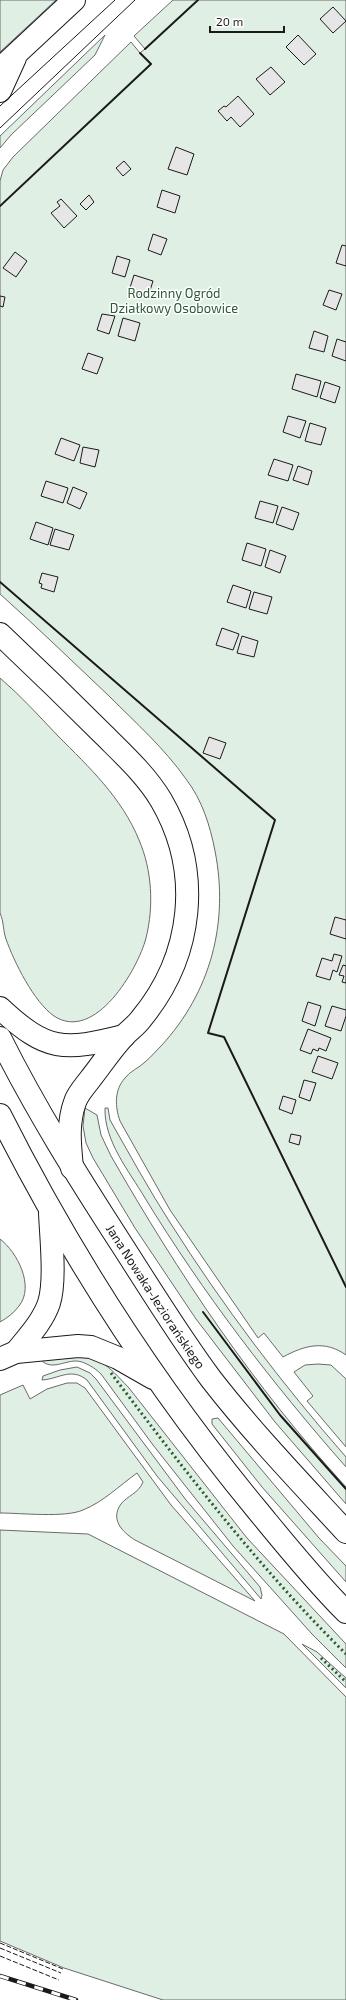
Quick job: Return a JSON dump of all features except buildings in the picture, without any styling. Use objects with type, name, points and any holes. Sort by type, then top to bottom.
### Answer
[{"type":"main road","points":[[0,69],[74,0]]},
{"type":"main road","points":[[0,91],[17,53]]},
{"type":"main road","points":[[0,634],[68,699],[142,774],[161,800],[175,829],[184,859],[187,889],[187,916],[181,948],[165,986],[140,1021],[124,1036],[75,1101],[69,1136],[72,1168]]},
{"type":"main road","points":[[0,1008],[22,1029],[49,1043],[77,1046],[124,1036]]},
{"type":"main road","name":"Jana Nowaka-Jeziorańskiego","points":[[0,1038],[27,1091],[72,1168],[167,1315],[211,1378],[258,1436],[346,1532]]},
{"type":"main road","points":[[0,1115],[49,1210],[158,1381],[231,1479],[320,1586],[346,1612]]},
{"type":"main road","points":[[8,1355],[38,1325],[49,1303],[52,1259],[49,1210]]},
{"type":"main road","points":[[8,1355],[78,1346],[91,1347],[118,1358],[158,1381]]},
{"type":"green space","points":[[0,0],[56,0],[0,52]]},
{"type":"green space","name":"Rodzinny Ogród Działkowy Osobowice","points":[[173,0],[346,0],[346,1355],[330,1347],[315,1346],[307,1347],[283,1357],[264,1333],[258,1338],[170,1210],[120,1121],[116,1099],[121,1083],[129,1073],[143,1064],[161,1046],[178,1025],[192,1003],[204,979],[212,955],[220,904],[219,878],[213,841],[205,813],[197,795],[168,757],[109,696],[0,594],[0,181],[3,170],[13,157],[131,42],[140,53],[145,49],[134,36]]},
{"type":"green space","points":[[105,35],[95,55],[11,135],[0,148],[0,136]]},
{"type":"green space","points":[[0,678],[23,699],[104,784],[124,810],[139,840],[147,863],[151,901],[149,926],[141,951],[134,967],[112,999],[99,1011],[85,1020],[69,1022],[54,1016],[47,1010],[32,992],[14,959],[5,936],[0,913]]},
{"type":"green space","points":[[85,1108],[97,1115],[101,1135],[111,1156],[163,1243],[191,1286],[219,1328],[280,1410],[346,1487],[346,1504],[275,1422],[196,1319],[135,1228],[93,1158],[86,1143],[83,1126]]},
{"type":"green space","points":[[105,1108],[108,1108],[110,1120],[147,1185],[211,1285],[276,1373],[346,1457],[346,1467],[265,1370],[190,1268],[125,1166],[113,1144],[106,1120]]},
{"type":"green space","points":[[0,1239],[18,1261],[25,1279],[25,1289],[19,1306],[15,1311],[0,1322]]},
{"type":"green space","points":[[66,1355],[78,1355],[95,1359],[108,1367],[129,1388],[247,1538],[346,1644],[346,1668],[312,1634],[233,1546],[153,1445],[101,1374],[96,1369],[79,1361],[50,1365],[42,1361]]},
{"type":"green space","points":[[305,1365],[331,1365],[346,1379],[346,1447],[307,1401],[313,1396],[294,1372]]},
{"type":"green space","points":[[77,1367],[90,1373],[96,1379],[186,1500],[260,1587],[262,1595],[261,1599],[157,1476],[87,1380],[76,1374],[70,1374],[42,1380],[43,1376],[60,1370]]},
{"type":"green space","points":[[67,1383],[77,1383],[85,1388],[171,1505],[255,1601],[135,1540],[122,1529],[117,1520],[118,1510],[121,1504],[141,1486],[143,1482],[137,1473],[97,1503],[83,1510],[65,1514],[0,1513],[0,1395],[23,1385],[30,1399],[47,1389]]},
{"type":"green space","points":[[218,1418],[319,1538],[346,1566],[346,1582],[262,1487],[212,1424],[212,1419]]},
{"type":"green space","points":[[0,1530],[88,1534],[284,1634],[346,1697],[346,2000],[163,2000],[64,1968],[0,1941]]},
{"type":"green space","points":[[302,1644],[317,1652],[346,1678],[346,1688]]},
{"type":"tram line","points":[[0,106],[115,0]]},
{"type":"tram line","points":[[0,128],[135,0]]},
{"type":"railway","points":[[0,1976],[76,2000]]},
{"type":"hedge","points":[[111,1373],[195,1482],[253,1553],[283,1588],[346,1654]]},
{"type":"hedge","points":[[321,1658],[346,1682]]},
{"type":"fence","points":[[0,1943],[63,1969]]},
{"type":"fence","points":[[0,1948],[61,1973]]},
{"type":"fence","points":[[0,1956],[59,1980]]},
{"type":"wall","points":[[145,49],[198,0]]},
{"type":"wall","points":[[0,206],[151,64],[140,53]]},
{"type":"wall","points":[[0,582],[275,820],[208,1033],[224,1037],[346,1287]]},
{"type":"wall","points":[[203,1312],[280,1415],[346,1489]]}]
